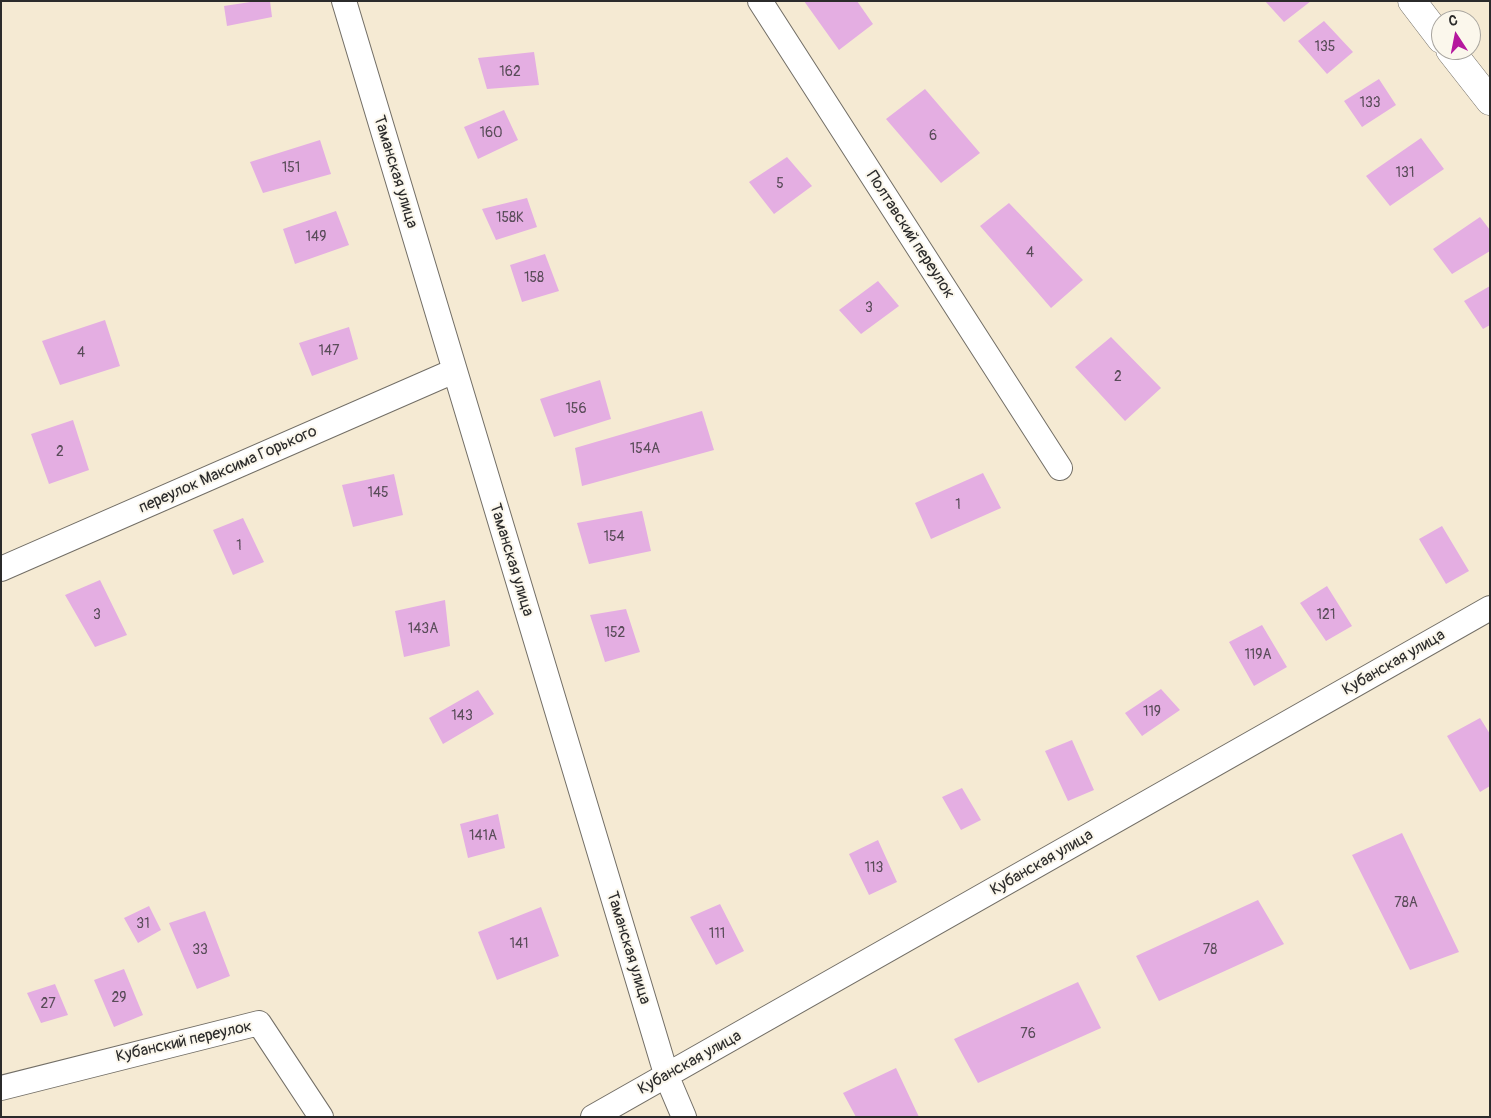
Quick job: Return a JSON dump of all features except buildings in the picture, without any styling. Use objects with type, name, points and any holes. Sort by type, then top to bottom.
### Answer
[{"type":"street","name":"Таманская улица","points":[[344,1],[667,1076],[684,1117]]},
{"type":"street","name":"Полтавский переулок","points":[[760,1],[1060,468]]},
{"type":"street","points":[[1412,1],[1431,26]]},
{"type":"street","points":[[1458,60],[1490,101]]},
{"type":"street","name":"переулок Максима Горького","points":[[1,569],[454,371]]},
{"type":"street","name":"Кубанская улица","points":[[593,1117],[1490,608]]},
{"type":"street","name":"Кубанский переулок","points":[[1,1088],[259,1023],[321,1117]]}]
